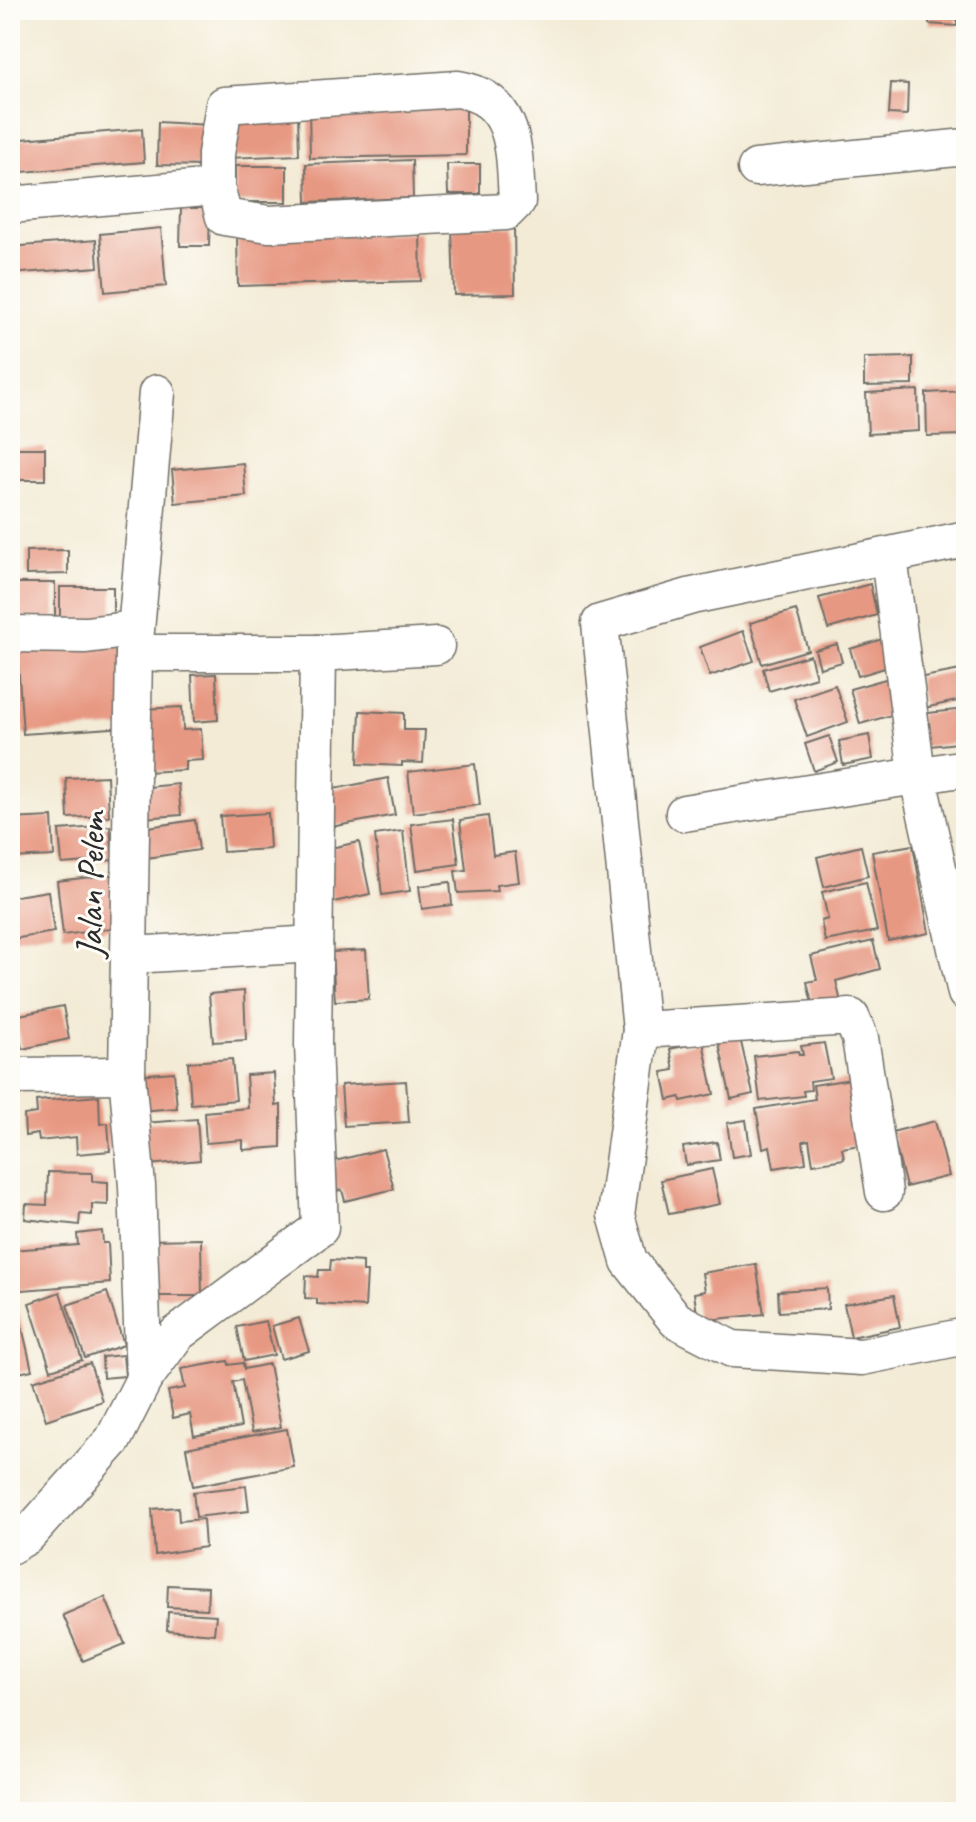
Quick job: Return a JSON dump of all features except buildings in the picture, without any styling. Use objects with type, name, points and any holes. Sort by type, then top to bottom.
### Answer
[{"type":"street","points":[[458,89],[483,96],[510,129],[517,201],[506,212],[247,222],[224,217],[216,187],[216,154],[224,105],[458,89]]},
{"type":"street","points":[[756,168],[966,147]]},
{"type":"street","points":[[10,205],[216,187]]},
{"type":"street","name":"Jalan Pelem","points":[[144,1379],[137,1186],[127,1075],[132,955],[135,641],[157,393]]},
{"type":"street","points":[[966,539],[692,596],[600,623],[641,1030],[616,1215],[629,1261],[676,1320],[732,1349],[862,1357],[966,1336]]},
{"type":"street","points":[[889,557],[917,774],[966,993]]},
{"type":"street","points":[[10,634],[86,635],[318,653],[436,646]]},
{"type":"street","points":[[10,1546],[27,1536],[113,1440],[144,1379],[177,1334],[320,1228],[313,1044],[318,653]]},
{"type":"street","points":[[684,813],[966,768]]},
{"type":"street","points":[[132,955],[314,944]]},
{"type":"street","points":[[641,1030],[851,1017],[860,1038],[884,1192]]},
{"type":"street","points":[[10,1076],[127,1075]]}]
